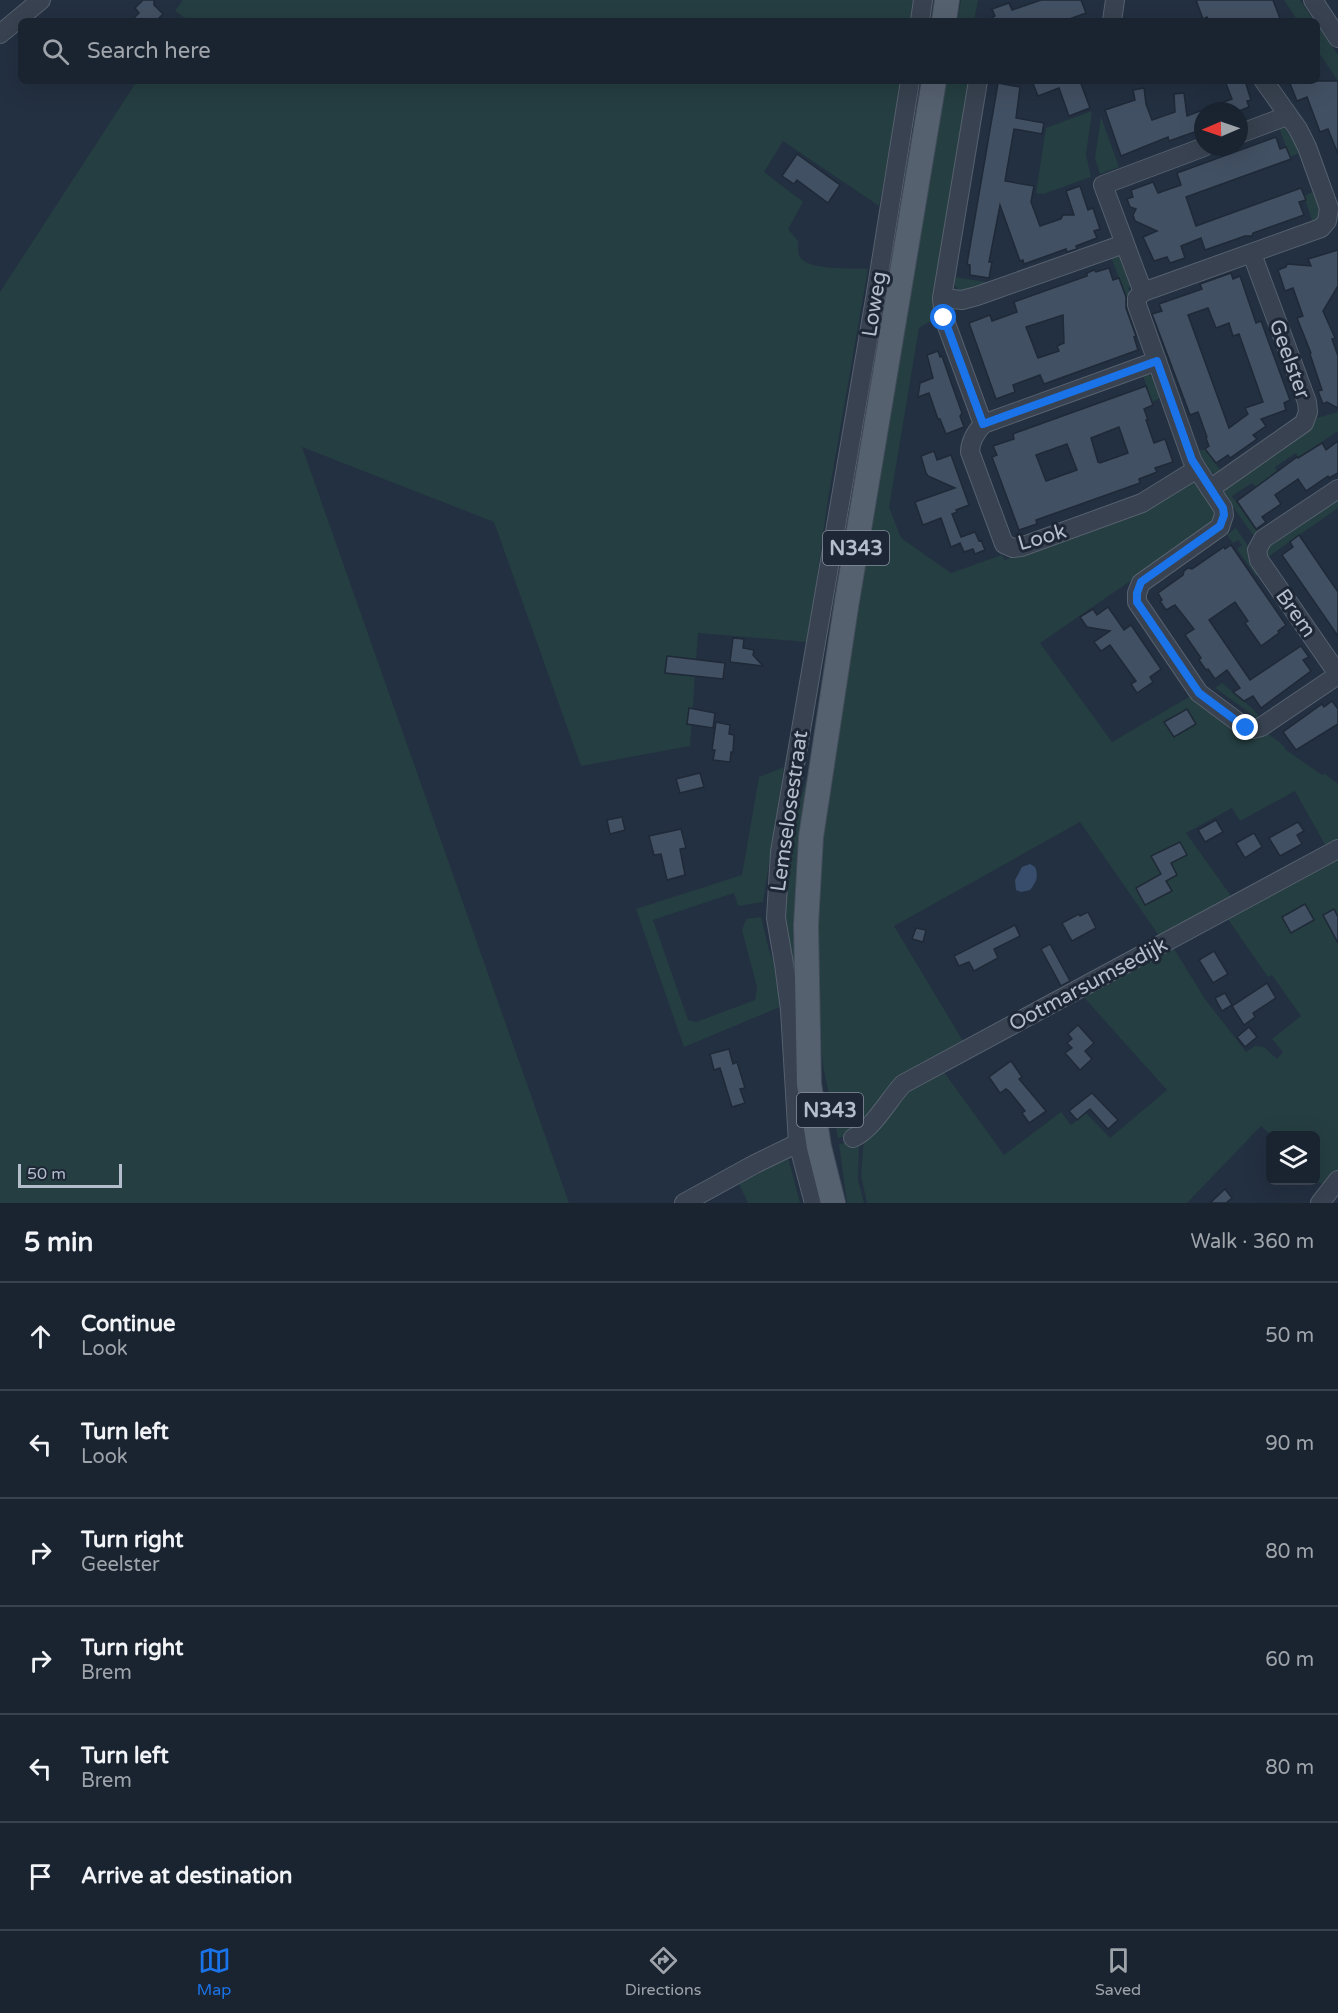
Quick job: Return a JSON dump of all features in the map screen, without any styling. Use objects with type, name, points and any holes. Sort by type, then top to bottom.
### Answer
[{"type":"main road","points":[[944,18],[947,0]]},
{"type":"main road","name":"N343","points":[[833,1203],[819,1147],[809,1084],[806,925],[812,837],[846,607],[933,84]]},
{"type":"main road","name":"N343","points":[[809,1018],[829,1106],[843,1203]]},
{"type":"street","points":[[19,18],[40,0]]},
{"type":"street","points":[[920,18],[923,0]]},
{"type":"street","points":[[1112,18],[1115,0]]},
{"type":"street","points":[[1312,0],[1338,38]]},
{"type":"street","points":[[0,34],[18,19]]},
{"type":"street","name":"Loweg","points":[[836,526],[910,84]]},
{"type":"street","points":[[978,84],[942,298],[944,318],[983,424],[1157,361]]},
{"type":"street","points":[[1210,489],[1197,469],[1137,305],[1137,298],[1143,292],[1321,228],[1327,221],[1329,208],[1307,147],[1298,129],[1266,84]]},
{"type":"street","points":[[1248,131],[1287,116]]},
{"type":"street","points":[[1143,292],[1103,185],[1194,151]]},
{"type":"street","points":[[942,298],[963,300],[977,296],[1124,244]]},
{"type":"street","name":"Geelster","points":[[1210,489],[1304,423],[1308,412],[1307,402],[1252,254]]},
{"type":"street","name":"Look","points":[[983,424],[970,446],[970,452],[1005,544],[1013,548],[1021,548],[1142,503],[1197,469]]},
{"type":"street","name":"Brem","points":[[1210,489],[1223,508],[1224,515],[1220,526],[1141,582],[1137,602],[1199,693],[1246,728],[1253,729],[1261,727],[1338,674],[1259,560],[1257,550],[1263,539],[1338,489]]},
{"type":"street","name":"Lemselosestraat","points":[[814,1203],[798,1143],[790,1010],[776,918],[776,902],[780,852],[836,526]]},
{"type":"street","name":"Ootmarsumsedijk","points":[[853,1137],[868,1127],[903,1084],[1338,849]]},
{"type":"street","points":[[684,1203],[798,1143]]},
{"type":"street","points":[[1320,1203],[1338,1180]]},
{"type":"green space","points":[[183,0],[916,0],[913,18],[185,18],[175,11]]},
{"type":"green space","points":[[961,0],[978,0],[975,18],[958,18]]},
{"type":"green space","points":[[1284,0],[1300,0],[1312,18],[1296,18]]},
{"type":"green space","points":[[1320,29],[1338,55],[1338,81],[1320,54]]},
{"type":"green space","points":[[135,84],[901,84],[879,206],[783,141],[764,172],[803,202],[788,229],[798,241],[799,255],[803,260],[819,266],[868,269],[828,499],[808,642],[698,633],[690,746],[581,766],[494,522],[302,447],[569,1203],[0,1203],[0,292]]},
{"type":"green space","points":[[941,84],[972,84],[940,320],[929,322],[919,328],[889,507],[901,538],[951,573],[1002,555],[1005,560],[1063,539],[1191,481],[1196,481],[1218,512],[1212,525],[1040,643],[1112,742],[1194,694],[1272,736],[1286,750],[1338,784],[1338,845],[1328,850],[1295,791],[1240,821],[1232,808],[1186,833],[1234,900],[1162,940],[1080,822],[894,926],[966,1046],[874,1112],[847,1136],[838,1138],[823,1065],[817,1013],[817,855]]},
{"type":"green space","points":[[1092,111],[1086,155],[1091,177],[1043,194],[1036,193],[1046,128]]},
{"type":"green space","points":[[1101,117],[1119,167],[1100,174],[1095,158]]},
{"type":"green space","points":[[1282,124],[1299,153],[1290,157],[1278,125]]},
{"type":"green space","points":[[1313,192],[1319,211],[1315,221],[1312,220],[1304,196]]},
{"type":"green space","points":[[1119,253],[1131,287],[1128,288],[1130,293],[1128,302],[1110,254]]},
{"type":"green space","points":[[955,277],[992,283],[969,290],[959,290],[955,286]]},
{"type":"green space","points":[[1143,376],[1153,377],[1160,398],[1152,402]]},
{"type":"green space","points":[[1338,412],[1338,431],[1298,458],[1296,453],[1275,467],[1277,472],[1256,487],[1252,483],[1232,496],[1257,532],[1253,535],[1221,490],[1313,419]]},
{"type":"green space","points":[[1205,449],[1221,471],[1215,474],[1207,468],[1199,451]]},
{"type":"green space","points":[[1338,493],[1338,508],[1268,557],[1267,551],[1270,544]]},
{"type":"green space","points":[[1236,528],[1252,552],[1259,574],[1256,576],[1237,549],[1242,545],[1238,540],[1233,543],[1227,535]]},
{"type":"green space","points":[[1222,683],[1259,717],[1257,718],[1215,688]]},
{"type":"green space","points":[[812,757],[795,907],[796,997],[783,915],[784,875]]},
{"type":"green space","points":[[784,767],[763,902],[738,906],[734,893],[653,920],[688,1020],[696,1022],[755,1000],[757,987],[742,930],[746,919],[761,917],[778,974],[780,1007],[684,1047],[636,909],[742,875],[759,777]]},
{"type":"green space","points":[[1338,855],[1338,1171],[1325,1188],[1320,1183],[1320,1131],[1267,1131],[1261,1126],[1187,1203],[867,1203],[861,1176],[864,1137],[895,1098],[941,1068],[1004,1155],[1061,1112],[1071,1125],[1086,1113],[1110,1138],[1167,1090],[1080,993],[1171,944],[1205,999],[1246,1052],[1255,1046],[1264,1047],[1277,1059],[1283,1052],[1272,1039],[1301,1016],[1272,975],[1268,977],[1225,915]]},
{"type":"green space","points":[[859,1143],[858,1180],[864,1203],[847,1203],[839,1144]]},
{"type":"green space","points":[[788,1157],[800,1203],[748,1203],[739,1184]]},
{"type":"water","points":[[1030,864],[1035,867],[1037,877],[1035,882],[1030,890],[1021,892],[1016,890],[1015,880],[1022,867]]},
{"type":"building","points":[[143,0],[154,0],[154,5],[163,14],[159,18],[134,18],[139,13],[135,8]]},
{"type":"building","points":[[1041,0],[1081,0],[1086,13],[1072,18],[992,18],[995,16],[992,9],[1009,3],[1012,10]]},
{"type":"building","points":[[1196,0],[1273,0],[1280,18],[1207,17],[1203,18]]},
{"type":"building","points":[[1320,81],[1338,81],[1338,154],[1328,129],[1320,132],[1307,97],[1297,101],[1290,84],[1320,84]]},
{"type":"building","points":[[998,84],[1020,87],[1016,118],[1044,123],[1042,134],[1014,129],[1005,181],[1034,186],[1031,202],[1040,226],[1061,219],[1063,215],[1074,215],[1066,191],[1080,186],[1088,210],[1093,208],[1100,229],[1094,231],[1097,238],[1076,246],[1077,249],[1067,252],[1066,249],[1024,264],[1023,260],[1020,261],[1000,205],[989,262],[992,262],[989,278],[970,275],[970,265],[967,264]]},
{"type":"building","points":[[1033,84],[1081,84],[1090,108],[1069,116],[1059,88],[1038,96]]},
{"type":"building","points":[[1226,84],[1246,84],[1251,100],[1224,102],[1232,99]]},
{"type":"building","points":[[1144,88],[1146,104],[1152,120],[1175,112],[1174,94],[1184,93],[1187,116],[1194,113],[1194,132],[1169,141],[1168,137],[1121,156],[1105,110],[1135,100],[1133,90]]},
{"type":"building","points":[[1276,137],[1280,149],[1286,147],[1291,159],[1186,197],[1196,226],[1301,188],[1306,200],[1299,202],[1304,215],[1253,233],[1252,236],[1245,236],[1205,250],[1201,238],[1181,246],[1185,258],[1170,263],[1167,257],[1154,261],[1143,237],[1157,231],[1135,221],[1133,215],[1136,209],[1130,207],[1127,199],[1133,197],[1131,190],[1153,182],[1158,193],[1181,185],[1177,173],[1224,156],[1248,156],[1248,147]]},
{"type":"building","points":[[797,154],[840,185],[828,203],[797,180],[794,184],[782,176]]},
{"type":"building","points":[[1338,250],[1338,286],[1323,311],[1335,338],[1332,339],[1338,356],[1338,408],[1327,402],[1323,404],[1318,391],[1322,390],[1311,353],[1297,318],[1303,316],[1293,288],[1285,291],[1278,270],[1286,267],[1287,264],[1311,266],[1308,259]]},
{"type":"building","points":[[1109,268],[1113,280],[1119,278],[1126,297],[1126,308],[1136,336],[1134,337],[1138,350],[1044,384],[1040,375],[1013,385],[1015,392],[996,399],[969,323],[990,315],[992,321],[1017,312],[1014,302],[1087,276],[1087,273],[1094,270],[1096,272]],"holes":[[[1063,315],[1064,343],[1057,346],[1059,351],[1038,358],[1026,327]]]},
{"type":"building","points":[[1231,273],[1233,279],[1240,276],[1256,323],[1261,321],[1290,400],[1284,403],[1286,410],[1261,419],[1266,426],[1253,435],[1257,439],[1230,458],[1228,455],[1216,463],[1205,449],[1209,446],[1198,412],[1190,415],[1152,314],[1162,311],[1159,304],[1202,289],[1200,284]],"holes":[[[1208,308],[1216,328],[1229,323],[1233,336],[1239,334],[1263,402],[1245,408],[1248,414],[1229,428],[1188,315]]]},
{"type":"building","points":[[938,351],[940,357],[942,356],[962,413],[960,416],[964,427],[946,434],[929,393],[918,397],[920,383],[933,378],[927,355]]},
{"type":"building","points":[[1146,386],[1153,405],[1144,409],[1154,443],[1165,439],[1173,462],[1155,468],[1157,472],[1139,479],[1140,483],[1036,520],[1037,524],[1019,530],[992,457],[997,455],[993,446],[1014,439],[1013,434]],"holes":[[[1119,427],[1128,453],[1098,462],[1091,438]],[[1067,444],[1077,470],[1046,481],[1036,455]]]},
{"type":"building","points":[[1338,441],[1338,473],[1329,478],[1328,476],[1306,491],[1298,479],[1275,495],[1281,504],[1262,517],[1266,522],[1256,529],[1237,501],[1297,457],[1322,443],[1326,450]]},
{"type":"building","points":[[934,451],[937,460],[951,455],[969,505],[952,514],[961,537],[975,532],[985,550],[975,554],[973,549],[964,552],[960,543],[951,547],[941,518],[923,525],[915,502],[955,488],[926,473],[921,456]]},
{"type":"building","points":[[1299,535],[1338,592],[1338,636],[1282,555],[1293,547],[1290,542]]},
{"type":"building","points":[[1231,545],[1286,625],[1261,646],[1245,623],[1248,621],[1235,602],[1209,620],[1250,680],[1301,646],[1309,657],[1303,660],[1311,671],[1261,708],[1253,696],[1244,701],[1233,692],[1240,688],[1227,670],[1215,679],[1208,669],[1206,670],[1199,660],[1201,658],[1185,635],[1194,629],[1175,605],[1166,610],[1158,593],[1183,575],[1188,568],[1192,569],[1224,547],[1225,549]]},
{"type":"building","points":[[1108,607],[1124,630],[1131,625],[1161,669],[1150,677],[1153,682],[1137,693],[1131,684],[1136,681],[1110,645],[1101,651],[1094,642],[1110,631],[1087,627],[1080,617],[1093,609],[1097,615]]},
{"type":"building","points":[[733,638],[744,639],[743,648],[754,650],[753,655],[763,666],[730,662]]},
{"type":"building","points":[[667,656],[725,663],[723,679],[665,673]]},
{"type":"building","points":[[1332,701],[1338,709],[1338,724],[1296,750],[1283,732],[1322,704],[1324,707]]},
{"type":"building","points":[[689,708],[715,713],[713,728],[687,724]]},
{"type":"building","points":[[1187,709],[1196,724],[1174,737],[1164,722]]},
{"type":"building","points":[[716,722],[730,725],[729,734],[734,735],[730,762],[713,760]]},
{"type":"building","points":[[700,773],[704,787],[680,793],[676,779]]},
{"type":"building","points":[[622,817],[625,830],[610,834],[607,820]]},
{"type":"building","points":[[1216,820],[1223,832],[1205,842],[1198,830]]},
{"type":"building","points":[[1298,822],[1304,831],[1297,835],[1302,844],[1280,856],[1269,838]]},
{"type":"building","points":[[681,829],[686,848],[680,849],[685,875],[667,880],[661,854],[654,855],[649,836]]},
{"type":"building","points":[[1254,833],[1262,847],[1245,858],[1236,843]]},
{"type":"building","points":[[1180,842],[1187,855],[1171,863],[1177,875],[1166,881],[1172,891],[1145,905],[1136,888],[1161,874],[1151,856]]},
{"type":"building","points":[[1305,904],[1314,920],[1291,933],[1282,917]]},
{"type":"building","points":[[1334,909],[1338,917],[1338,943],[1323,915]]},
{"type":"building","points":[[1088,912],[1096,928],[1072,941],[1062,923]]},
{"type":"building","points":[[1015,925],[1020,936],[994,949],[998,958],[974,971],[969,962],[959,966],[954,956]]},
{"type":"building","points":[[916,928],[926,930],[923,942],[912,939]]},
{"type":"building","points":[[1050,944],[1070,981],[1061,986],[1041,949]]},
{"type":"building","points":[[1214,951],[1228,974],[1213,983],[1199,960]]},
{"type":"building","points":[[1267,983],[1276,998],[1253,1013],[1255,1017],[1244,1025],[1232,1006]]},
{"type":"building","points":[[1225,993],[1232,1005],[1222,1011],[1215,998]]},
{"type":"building","points":[[1078,1025],[1094,1043],[1085,1051],[1092,1059],[1080,1070],[1065,1053],[1072,1048],[1067,1043],[1072,1039],[1068,1034]]},
{"type":"building","points":[[1249,1027],[1257,1037],[1245,1047],[1237,1037]]},
{"type":"building","points":[[729,1049],[733,1064],[737,1062],[745,1088],[740,1089],[745,1103],[732,1107],[720,1068],[714,1070],[710,1054]]},
{"type":"building","points":[[1011,1061],[1022,1077],[1019,1079],[1046,1111],[1029,1123],[1022,1113],[1025,1111],[1009,1091],[1006,1089],[1000,1093],[989,1077]]},
{"type":"building","points":[[1092,1093],[1118,1120],[1108,1129],[1090,1109],[1077,1120],[1069,1111]]},
{"type":"building","points":[[1225,1189],[1232,1198],[1226,1203],[1210,1203]]},
{"type":"route","points":[[944,318],[983,424],[1157,361],[1192,460],[1223,508],[1224,515],[1220,526],[1141,582],[1137,602],[1199,693],[1246,728]]}]
